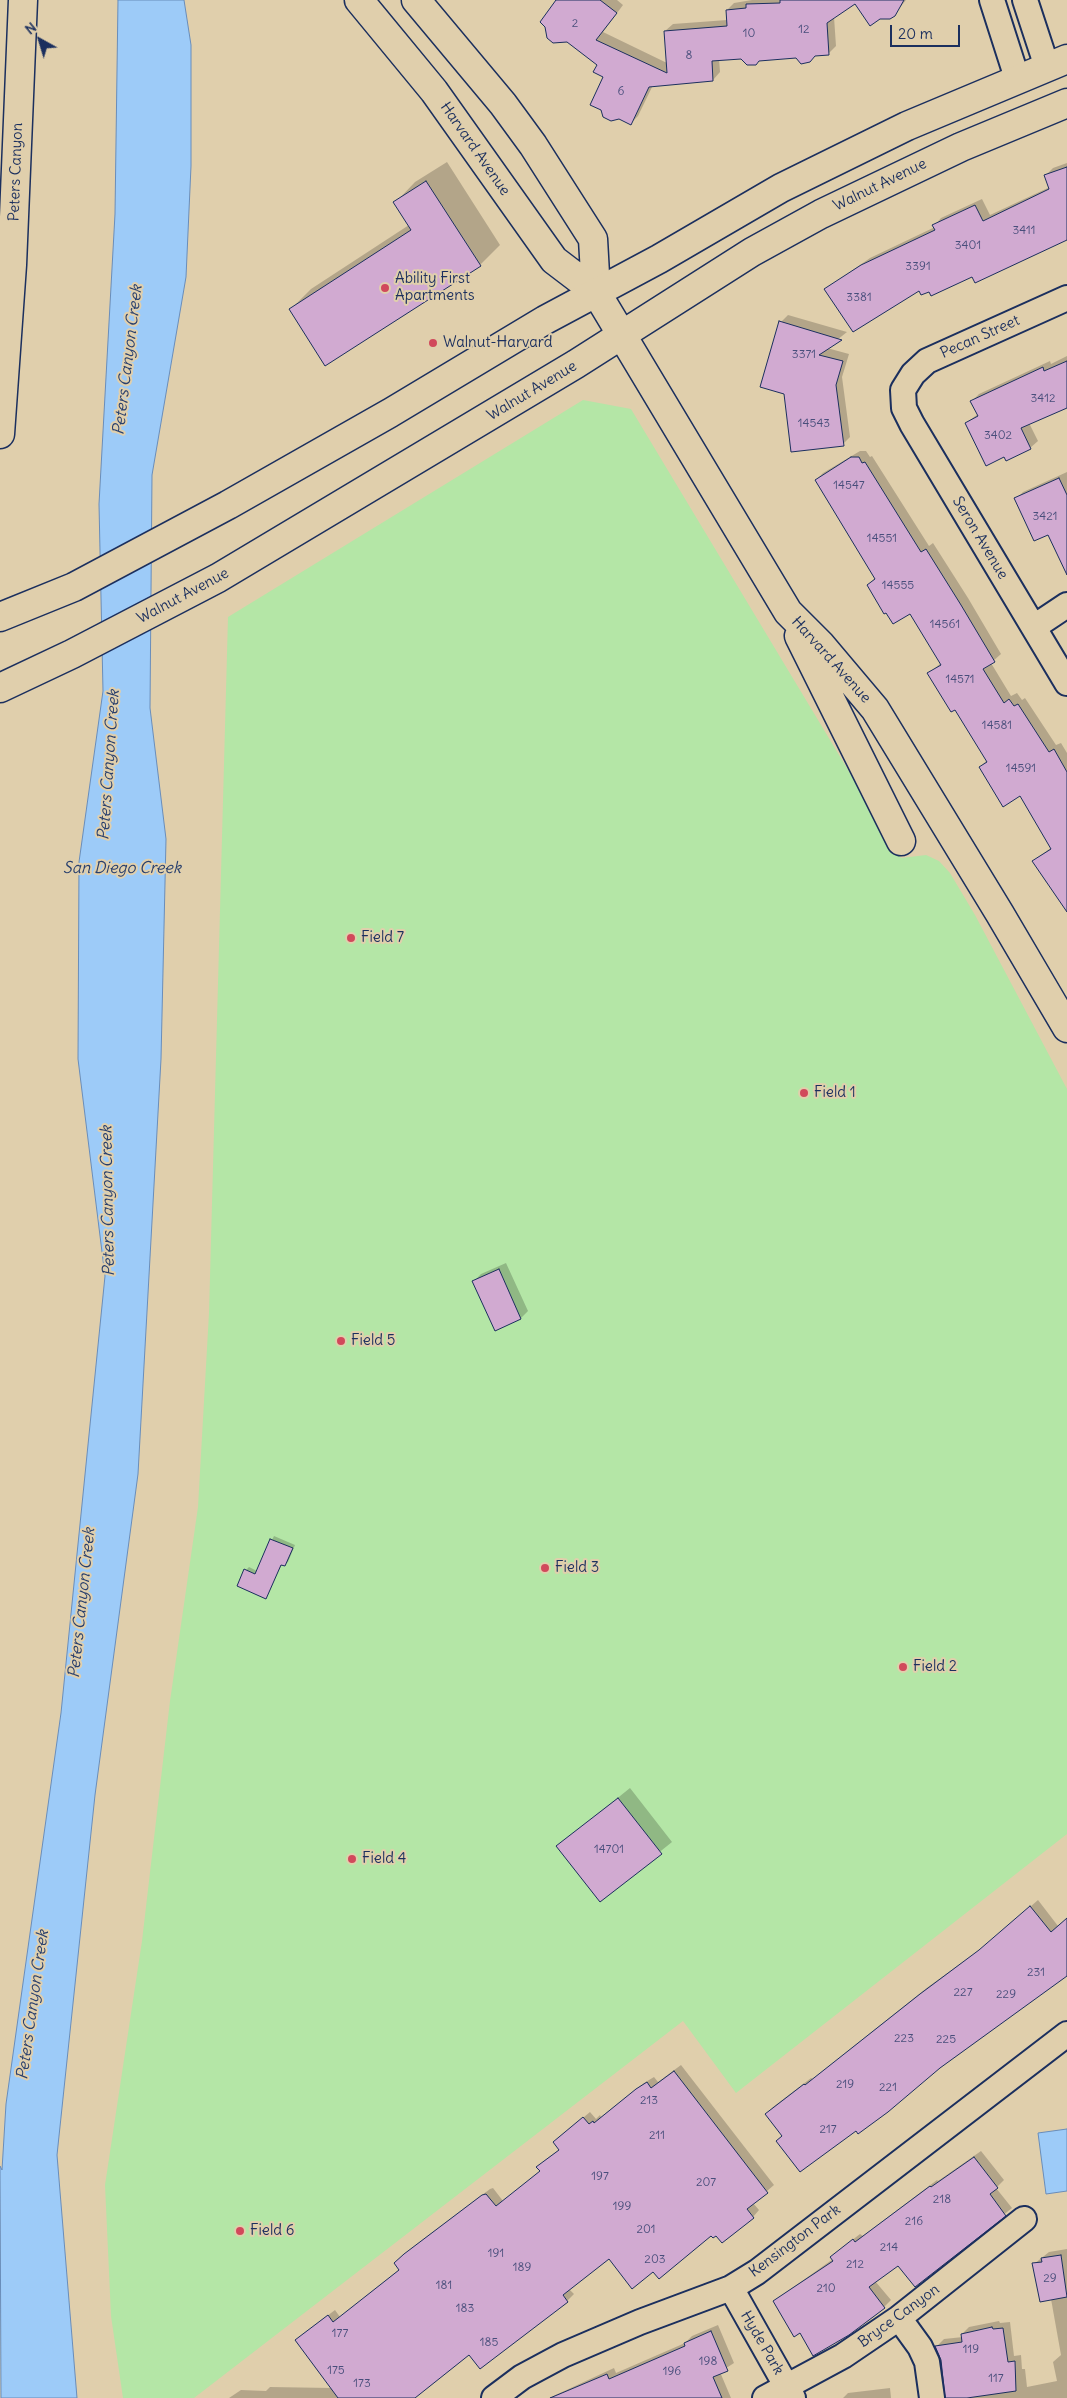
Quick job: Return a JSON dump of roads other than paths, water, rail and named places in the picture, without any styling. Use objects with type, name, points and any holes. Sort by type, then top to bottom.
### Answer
[{"type":"main road","name":"Peters Canyon","points":[[0,434],[12,265],[23,0]]},
{"type":"main road","name":"Harvard Avenue","points":[[359,0],[434,91],[554,260],[596,292],[788,612],[821,645],[875,709],[1067,1028]]},
{"type":"main road","name":"Harvard Avenue","points":[[416,0],[503,104],[533,145],[593,239],[596,292]]},
{"type":"main road","points":[[0,617],[74,587],[176,534],[390,412],[545,320],[781,188],[907,126],[1057,63]]},
{"type":"main road","name":"Walnut Avenue","points":[[0,688],[176,601],[294,534],[622,334],[752,252],[821,214],[961,147],[1067,103]]},
{"type":"main road","points":[[788,612],[901,841]]},
{"type":"street","points":[[992,0],[1018,78]]},
{"type":"street","points":[[1025,0],[1057,63]]},
{"type":"street","name":"Pecan Street","points":[[903,390],[913,374],[927,361],[1067,298]]},
{"type":"street","name":"Seron Avenue","points":[[903,390],[904,408],[912,424],[1067,683]]},
{"type":"street","points":[[1034,627],[1067,605]]},
{"type":"street","name":"Kensington Park","points":[[494,2398],[522,2377],[562,2355],[640,2322],[730,2288],[757,2272],[1067,2034]]},
{"type":"street","name":"Bryce Canyon","points":[[765,2398],[790,2392],[899,2318],[1024,2219]]},
{"type":"street","name":"Hyde Park","points":[[730,2288],[790,2392]]},
{"type":"street","points":[[899,2318],[920,2347],[927,2362],[932,2398]]},
{"type":"water","name":"San Diego Creek","points":[[118,0],[184,0],[191,45],[191,166],[186,277],[152,475],[150,708],[166,839],[161,1059],[138,1474],[95,1795],[57,2155],[77,2398],[1,2398],[0,2166],[2,2170],[6,2104],[61,1713],[105,1276],[78,1059],[79,862],[103,691],[99,504],[115,214]]},
{"type":"water","points":[[1067,2129],[1067,2191],[1046,2194],[1038,2133]]},
{"type":"place","name":"Ability First Apartments","points":[[385,288]]},
{"type":"place","name":"Walnut-Harvard","points":[[433,343]]},
{"type":"place","name":"Field 7","points":[[351,938]]},
{"type":"place","name":"Field 1","points":[[804,1093]]},
{"type":"place","name":"Field 5","points":[[341,1341]]},
{"type":"place","name":"Field 3","points":[[545,1568]]},
{"type":"place","name":"Field 2","points":[[903,1667]]},
{"type":"place","name":"Field 4","points":[[352,1859]]},
{"type":"place","name":"Field 6","points":[[240,2231]]},
{"type":"water label","name":"Peters Canyon Creek","points":[[128,360]]},
{"type":"water label","name":"Peters Canyon Creek","points":[[109,765]]},
{"type":"water label","name":"Peters Canyon Creek","points":[[108,1201]]},
{"type":"water label","name":"Peters Canyon Creek","points":[[82,1603]]},
{"type":"water label","name":"Peters Canyon Creek","points":[[33,2005]]}]
